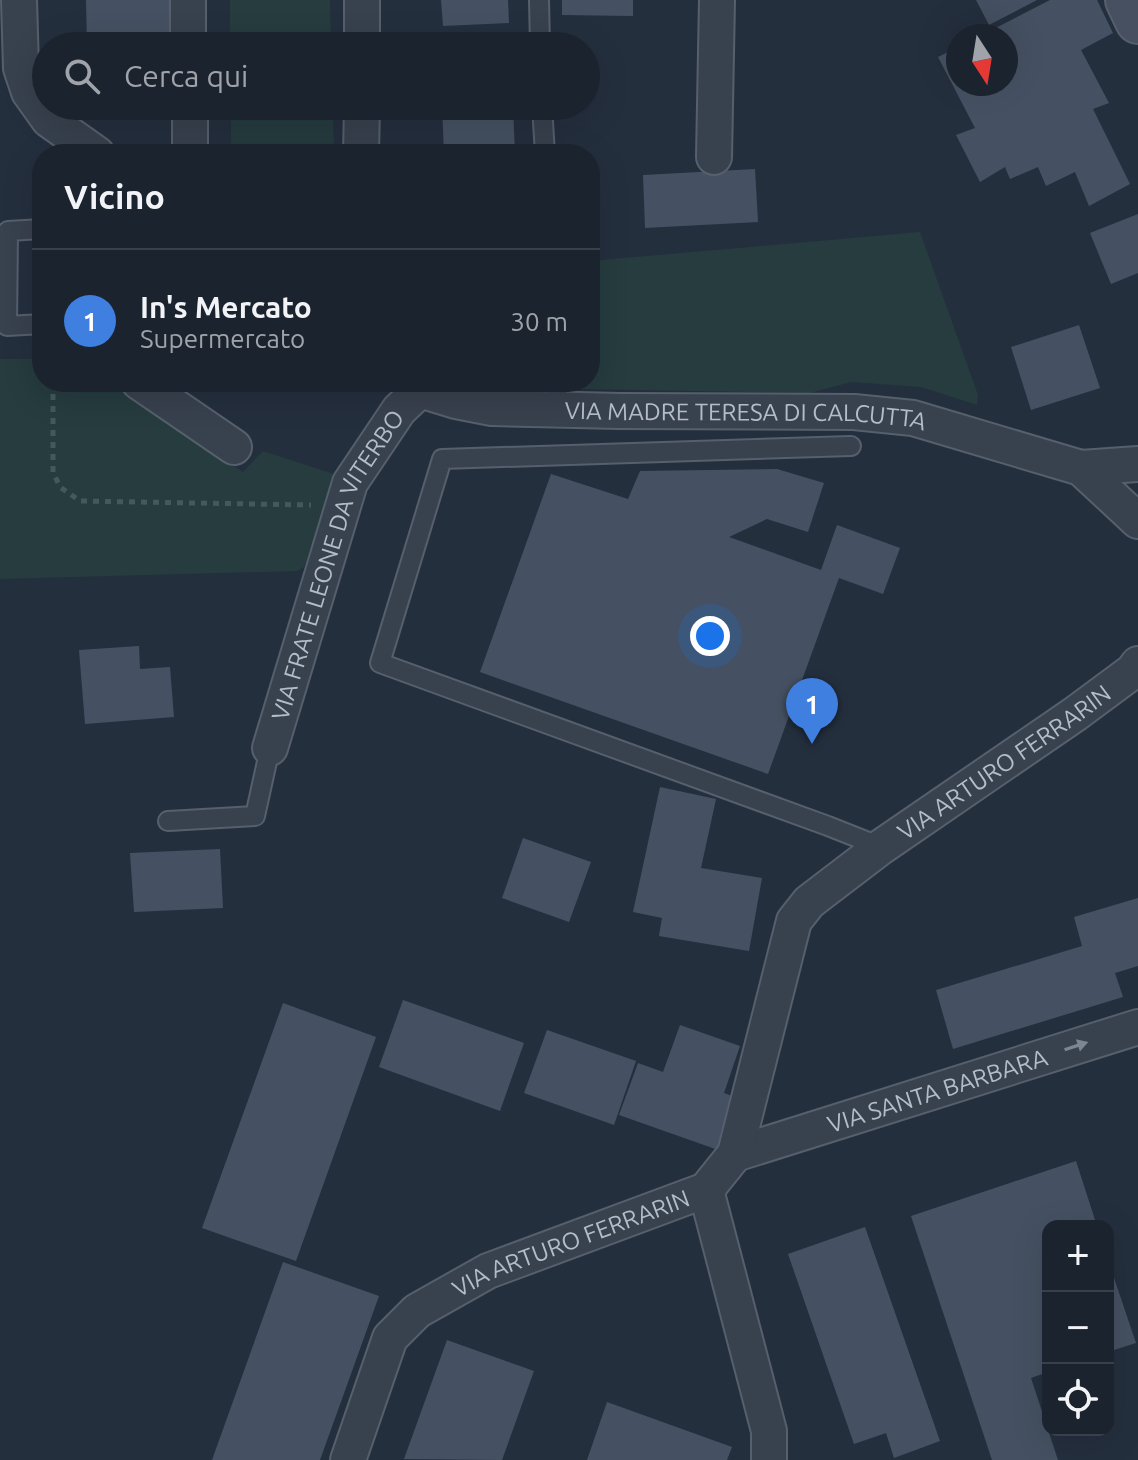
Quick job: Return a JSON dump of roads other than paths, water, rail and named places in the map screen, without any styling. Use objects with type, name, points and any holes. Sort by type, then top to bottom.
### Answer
[{"type":"main road","points":[[1128,0],[1138,21]]},
{"type":"street","points":[[19,0],[21,68],[32,96]]},
{"type":"street","points":[[188,0],[188,32]]},
{"type":"street","points":[[362,0],[362,32]]},
{"type":"street","points":[[714,157],[717,0]]},
{"type":"street","points":[[49,120],[83,144]]},
{"type":"street","points":[[189,144],[190,120]]},
{"type":"street","points":[[361,144],[362,120]]},
{"type":"street","points":[[154,392],[234,447]]},
{"type":"street","name":"VIA FRATE LEONE DA VITERBO","points":[[270,748],[350,483],[410,392]]},
{"type":"street","name":"VIA MADRE TERESA DI CALCUTTA","points":[[431,392],[492,408],[557,396],[913,418],[1081,468]]},
{"type":"street","points":[[1081,468],[1138,464]]},
{"type":"street","points":[[1081,468],[1138,521]]},
{"type":"street","name":"VIA ARTURO FERRARIN","points":[[348,1460],[390,1338],[417,1311],[488,1271],[706,1190],[735,1154],[794,921],[809,902],[881,847],[1075,714],[1138,664]]},
{"type":"street","name":"VIA SANTA BARBARA","points":[[735,1154],[1138,1027]]},
{"type":"street","points":[[706,1190],[769,1431],[769,1460]]},
{"type":"lane","points":[[539,0],[540,32]]},
{"type":"lane","points":[[543,120],[544,144]]},
{"type":"lane","points":[[32,230],[8,231],[7,326],[32,325]]},
{"type":"lane","points":[[851,446],[442,459],[380,663],[881,847]]},
{"type":"lane","points":[[168,821],[255,816],[270,748]]},
{"type":"place","name":"In's Mercato","points":[[812,744]]}]
